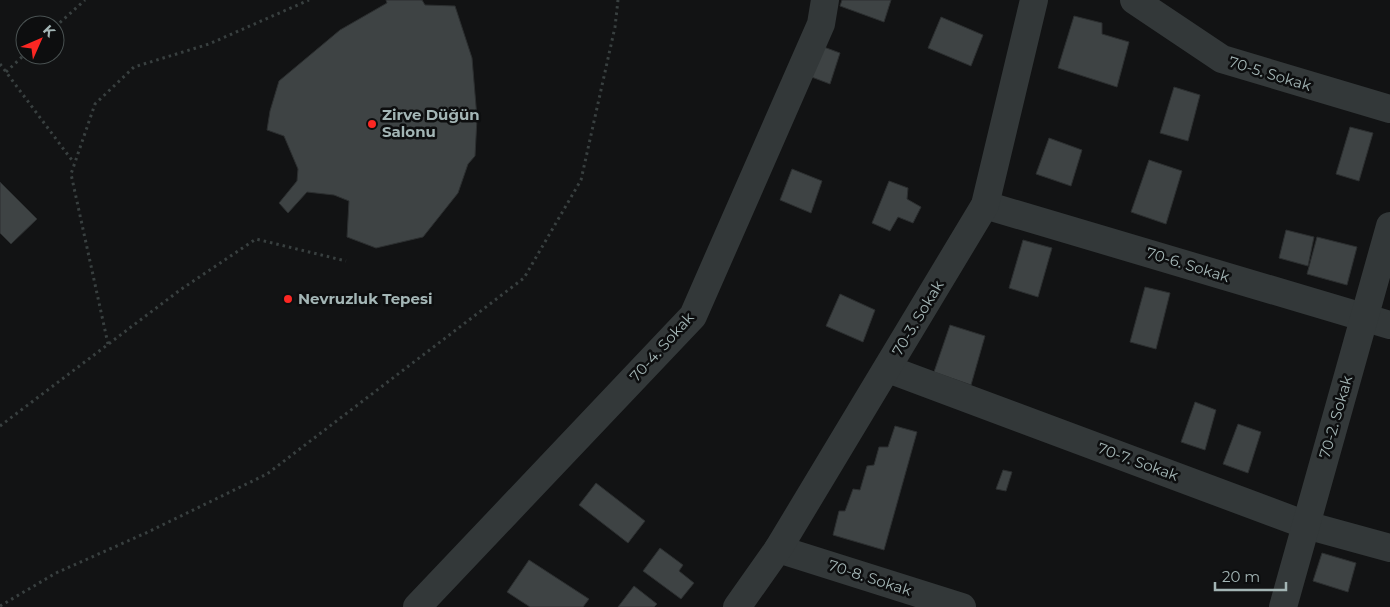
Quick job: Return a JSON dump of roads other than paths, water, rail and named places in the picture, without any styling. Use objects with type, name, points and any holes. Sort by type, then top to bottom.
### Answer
[{"type":"street","name":"70-4. Sokak","points":[[417,607],[693,316],[821,24],[825,0]]},
{"type":"street","name":"70-3. Sokak","points":[[737,607],[778,549],[985,205],[1034,0]]},
{"type":"street","name":"70-5. Sokak","points":[[1134,0],[1222,59],[1390,109]]},
{"type":"street","name":"70-6. Sokak","points":[[985,205],[1390,325]]},
{"type":"street","name":"70-2. Sokak","points":[[1283,607],[1390,226]]},
{"type":"street","name":"70-7. Sokak","points":[[888,369],[1306,525],[1390,548]]},
{"type":"street","name":"70-8. Sokak","points":[[778,549],[962,607]]},
{"type":"place","name":"Zirve Düğün Salonu","points":[[372,124]]},
{"type":"place","name":"Nevruzluk Tepesi","points":[[288,299]]}]
